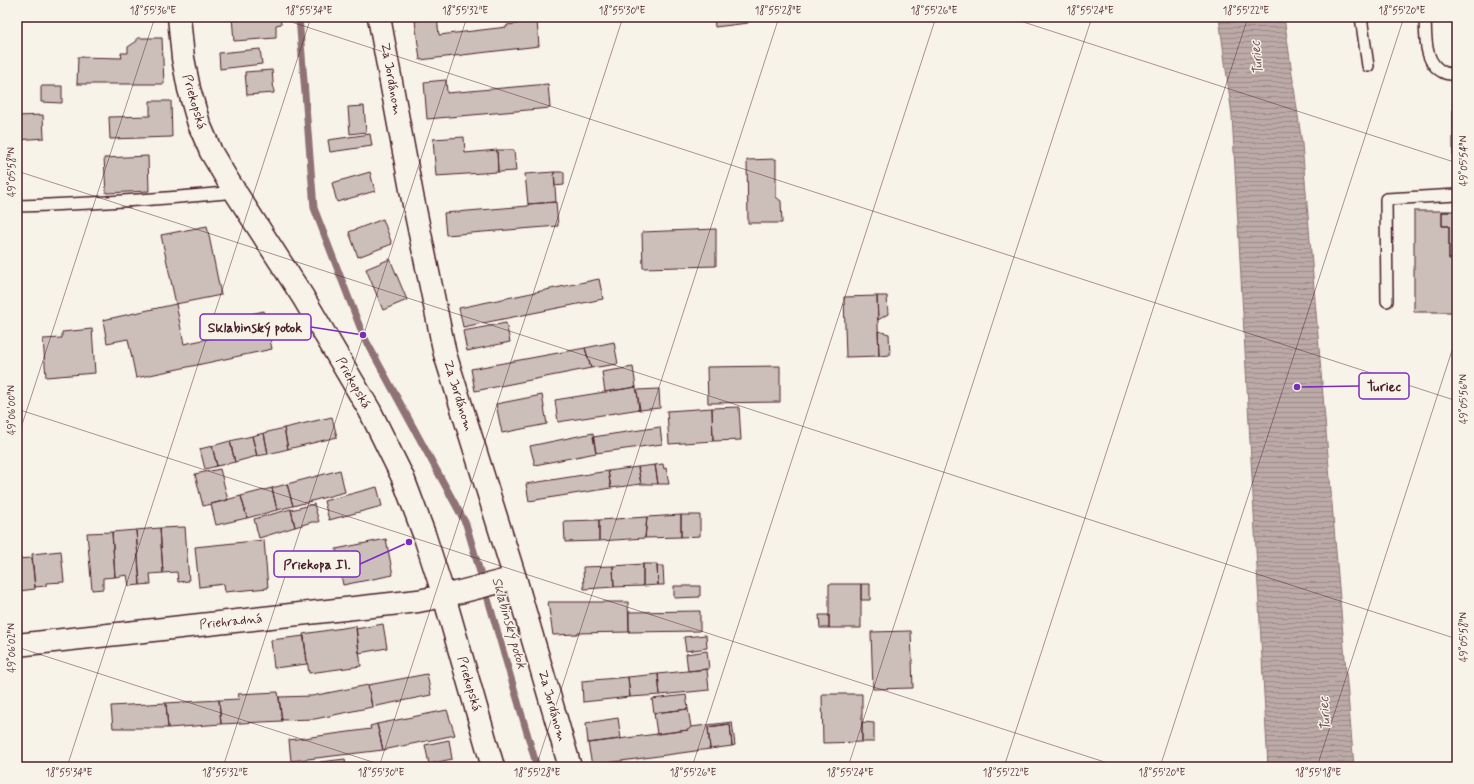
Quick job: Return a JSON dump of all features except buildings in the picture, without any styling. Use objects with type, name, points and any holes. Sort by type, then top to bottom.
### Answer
[{"type":"street","name":"Priekopská","points":[[180,17],[184,66],[189,89],[199,124],[211,152],[303,298],[370,411],[403,478],[424,534],[444,596],[493,767]]},
{"type":"street","name":"Za Jordánom","points":[[379,17],[412,195],[446,354],[515,578],[570,767]]},
{"type":"street","name":"Priehradná","points":[[17,645],[418,601],[466,591],[515,578]]},
{"type":"lane","points":[[1361,17],[1368,66]]},
{"type":"lane","points":[[1425,17],[1427,53],[1433,64],[1444,72],[1457,75]]},
{"type":"lane","points":[[17,206],[168,199],[236,192]]},
{"type":"lane","points":[[1387,301],[1386,199],[1457,195]]},
{"type":"water","points":[[1219,17],[1284,17],[1302,144],[1354,767],[1268,767],[1232,115]]},
{"type":"waterway","name":"Sklabinský potok","points":[[299,17],[314,208],[363,335],[466,524],[537,767]]},
{"type":"place","name":"Sklabinský potok","points":[[363,335]]},
{"type":"place","name":"Turiec","points":[[1297,387]]},
{"type":"place","name":"Priekopa II.","points":[[409,542]]}]
